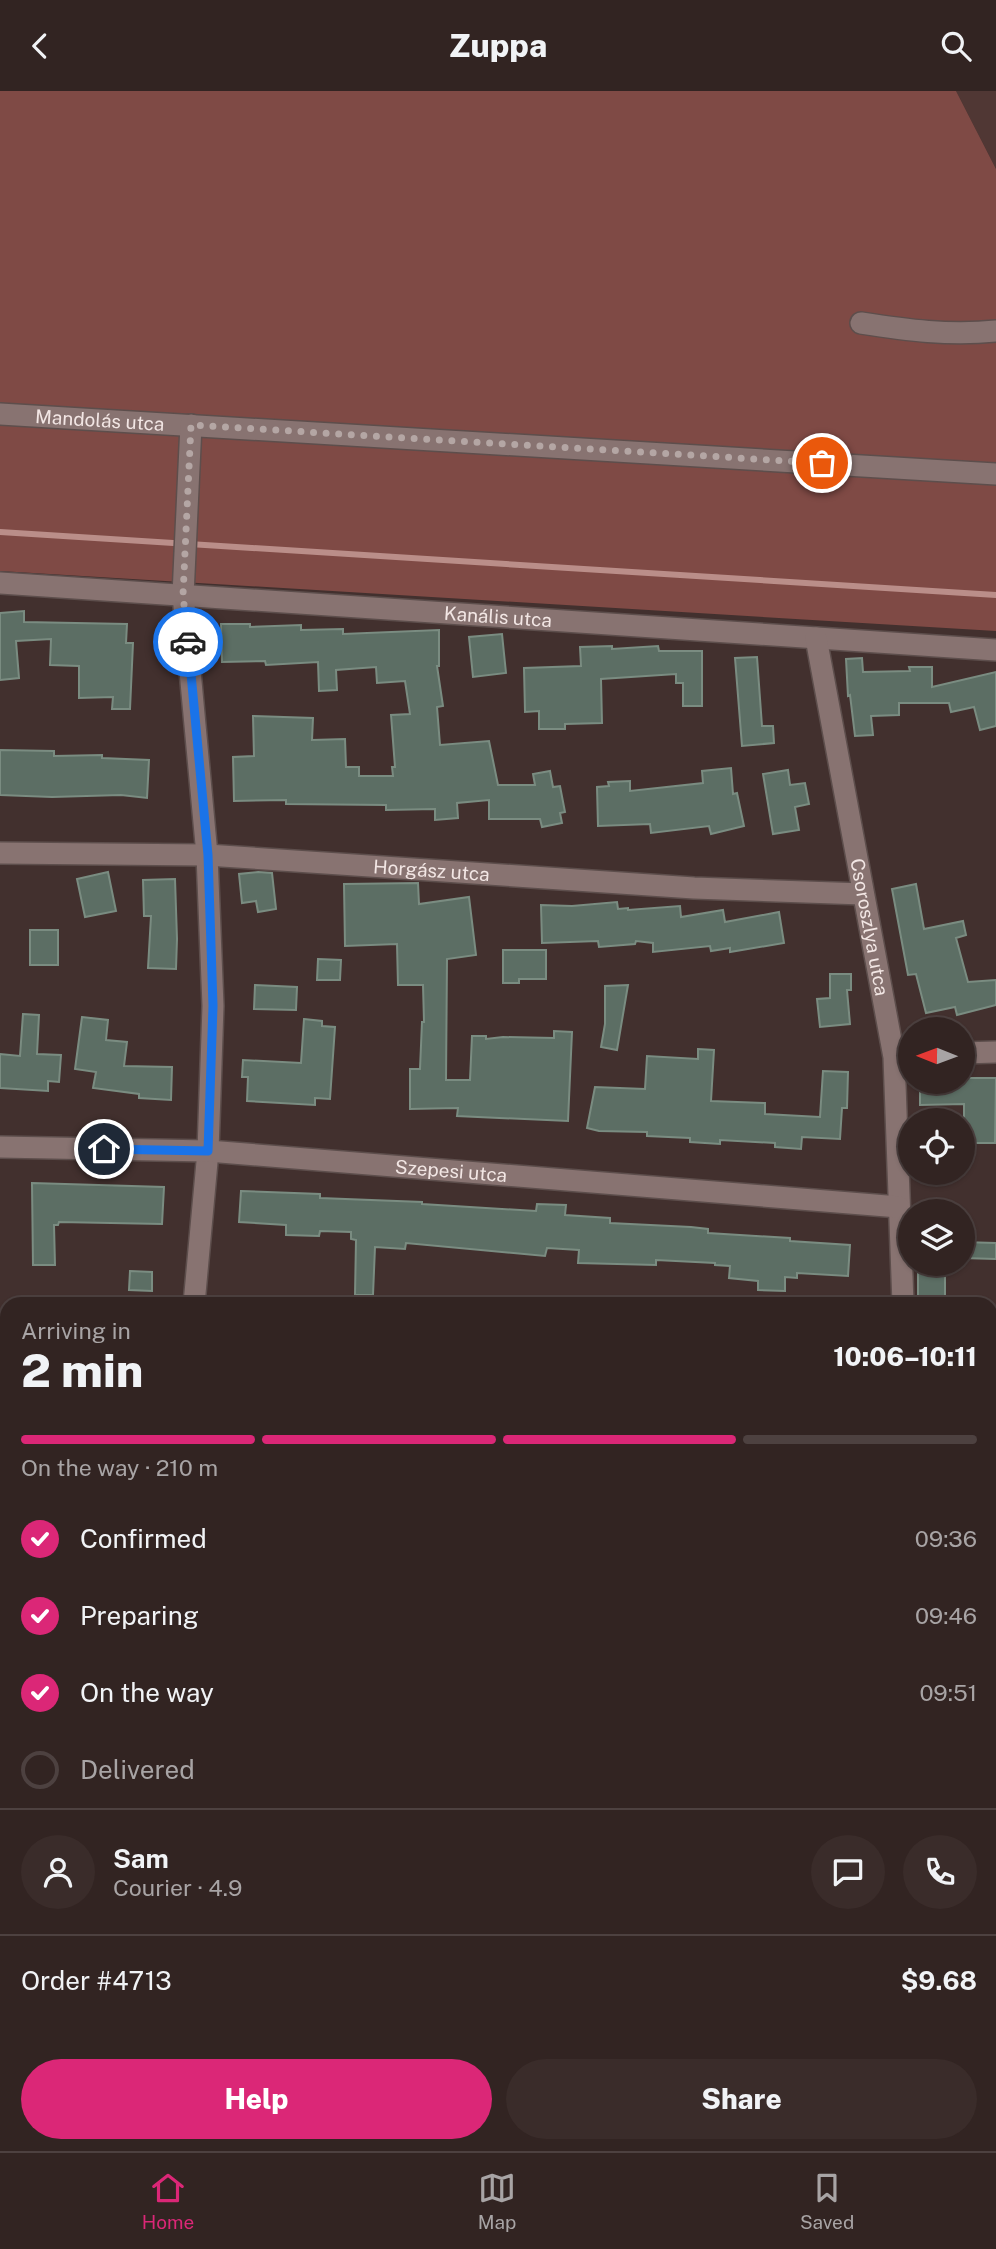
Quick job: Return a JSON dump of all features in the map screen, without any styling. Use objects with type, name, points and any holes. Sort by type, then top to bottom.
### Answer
[{"type":"street","points":[[861,323],[970,334],[996,331]]},
{"type":"street","name":"Mandolás utca","points":[[0,414],[996,474]]},
{"type":"street","points":[[191,425],[183,595],[208,855],[213,1006],[208,1151],[195,1297]]},
{"type":"street","name":"Kanális utca","points":[[0,583],[996,650]]},
{"type":"street","name":"Csoroszlya utca","points":[[816,638],[863,894],[898,1039]]},
{"type":"street","name":"Horgász utca","points":[[0,853],[208,855],[694,888],[863,894]]},
{"type":"street","points":[[975,1053],[996,1052]]},
{"type":"street","name":"Csoroszlya utca","points":[[899,1199],[901,1094]]},
{"type":"street","name":"Szepesi utca","points":[[0,1147],[208,1151],[898,1207]]},
{"type":"street","name":"Csoroszlya utca","points":[[902,1276],[903,1297]]},
{"type":"shaded area","points":[[0,91],[956,91],[996,169],[996,631],[0,571]]},
{"type":"shaded area","points":[[956,91],[996,91],[996,169]]},
{"type":"building","points":[[24,611],[24,622],[127,624],[126,643],[133,643],[130,709],[112,709],[113,697],[79,698],[79,666],[50,665],[51,639],[16,641],[19,678],[0,680],[0,613]]},
{"type":"building","points":[[221,624],[250,624],[250,627],[301,625],[301,630],[343,629],[343,634],[439,630],[437,666],[443,706],[437,707],[440,745],[489,741],[498,785],[535,785],[533,774],[550,771],[553,787],[560,786],[565,812],[560,813],[562,823],[542,827],[540,819],[489,819],[489,800],[457,803],[458,818],[435,820],[435,809],[386,810],[386,805],[286,804],[286,800],[234,801],[233,757],[254,756],[253,716],[313,718],[312,740],[345,739],[346,767],[359,767],[359,776],[393,776],[392,767],[395,767],[391,715],[410,714],[405,681],[377,683],[376,667],[336,670],[337,690],[319,691],[318,662],[266,665],[265,661],[222,662]]},
{"type":"building","points":[[502,634],[506,673],[473,677],[469,637]]},
{"type":"building","points":[[612,646],[612,649],[658,646],[659,651],[702,651],[702,706],[683,706],[683,683],[676,683],[676,674],[601,679],[602,723],[565,724],[565,729],[539,729],[539,711],[525,712],[524,668],[581,666],[580,647]]},
{"type":"building","points":[[757,657],[762,726],[773,726],[774,743],[742,746],[735,658]]},
{"type":"building","points":[[862,658],[863,672],[910,671],[909,667],[932,667],[932,687],[996,672],[996,726],[980,730],[974,707],[951,712],[949,703],[899,703],[899,715],[871,716],[873,735],[855,736],[850,695],[848,696],[846,659]]},
{"type":"building","points":[[0,750],[54,751],[54,756],[102,755],[102,758],[149,760],[147,798],[121,795],[0,795]]},
{"type":"building","points":[[731,768],[733,794],[737,793],[744,826],[711,834],[709,826],[651,833],[650,824],[598,826],[597,787],[609,786],[608,782],[630,781],[630,791],[703,783],[702,771]]},
{"type":"building","points":[[788,770],[790,785],[805,783],[809,804],[795,807],[799,830],[773,834],[763,774]]},
{"type":"building","points":[[108,872],[116,911],[85,917],[77,879]]},
{"type":"building","points":[[272,873],[276,909],[258,912],[256,901],[242,903],[239,874]]},
{"type":"building","points":[[175,879],[176,969],[148,968],[151,916],[144,916],[143,880]]},
{"type":"building","points":[[418,883],[419,904],[469,897],[476,955],[447,959],[446,1080],[470,1080],[472,1036],[486,1036],[486,1039],[554,1038],[554,1031],[572,1032],[568,1121],[457,1116],[458,1108],[410,1109],[410,1069],[420,1069],[424,1022],[423,985],[398,985],[397,944],[345,946],[344,884]]},
{"type":"building","points":[[916,884],[924,929],[963,921],[966,935],[956,938],[968,982],[996,980],[996,1005],[957,1015],[955,1007],[926,1013],[916,974],[908,975],[892,889]]},
{"type":"building","points":[[617,902],[618,909],[628,910],[680,906],[681,917],[723,910],[725,922],[779,912],[784,943],[730,952],[730,948],[711,951],[710,946],[653,952],[653,943],[636,941],[635,944],[599,947],[598,941],[542,943],[541,905],[572,906]]},
{"type":"building","points":[[30,930],[58,930],[58,965],[30,965]]},
{"type":"building","points":[[503,950],[546,950],[546,979],[519,979],[519,983],[503,983]]},
{"type":"building","points":[[318,959],[341,960],[340,980],[317,980]]},
{"type":"building","points":[[830,974],[851,974],[851,990],[847,990],[850,1024],[820,1027],[817,999],[830,998]]},
{"type":"building","points":[[255,985],[297,987],[296,1010],[254,1009]]},
{"type":"building","points":[[628,985],[617,1050],[601,1047],[605,1024],[605,986]]},
{"type":"building","points":[[23,1014],[39,1015],[37,1054],[61,1055],[59,1082],[48,1081],[48,1091],[0,1088],[0,1054],[20,1056]]},
{"type":"building","points":[[82,1017],[108,1020],[106,1040],[127,1042],[124,1066],[172,1067],[171,1100],[139,1098],[139,1094],[93,1088],[96,1072],[75,1069]]},
{"type":"building","points":[[304,1019],[322,1021],[322,1026],[335,1027],[330,1099],[315,1098],[315,1105],[247,1101],[248,1077],[242,1077],[243,1060],[301,1063]]},
{"type":"building","points":[[698,1049],[714,1050],[711,1101],[765,1103],[765,1114],[820,1117],[823,1071],[848,1072],[847,1108],[842,1108],[840,1139],[802,1137],[801,1149],[775,1147],[775,1143],[720,1140],[720,1144],[690,1142],[690,1138],[647,1136],[647,1132],[599,1131],[587,1128],[595,1087],[645,1089],[647,1056],[698,1059]]},
{"type":"building","points":[[975,1078],[996,1078],[995,1143],[975,1143],[975,1108],[964,1108],[964,1104],[920,1105],[920,1094],[975,1094]]},
{"type":"building","points":[[32,1183],[164,1187],[162,1224],[59,1222],[54,1225],[55,1265],[33,1265]]},
{"type":"building","points":[[241,1191],[320,1194],[320,1198],[422,1202],[536,1211],[537,1204],[566,1205],[565,1215],[610,1218],[610,1223],[691,1227],[708,1229],[708,1233],[850,1245],[848,1276],[797,1273],[797,1278],[785,1277],[785,1291],[758,1290],[758,1281],[729,1278],[730,1266],[715,1263],[656,1260],[656,1265],[578,1263],[579,1250],[547,1248],[545,1256],[406,1243],[405,1249],[375,1247],[373,1295],[355,1295],[356,1240],[351,1239],[351,1232],[320,1231],[319,1236],[286,1235],[286,1225],[239,1222]]},
{"type":"building","points":[[975,1242],[996,1243],[996,1259],[975,1258]]},
{"type":"building","points":[[130,1271],[152,1272],[152,1291],[129,1290]]},
{"type":"building","points":[[918,1276],[945,1276],[945,1297],[918,1297]]},
{"type":"waterway","points":[[0,532],[996,595]]},
{"type":"way so far","points":[[188,642],[183,595],[191,425],[822,463]]},
{"type":"route","points":[[104,1149],[208,1151],[213,1006],[208,855],[188,642]]}]
